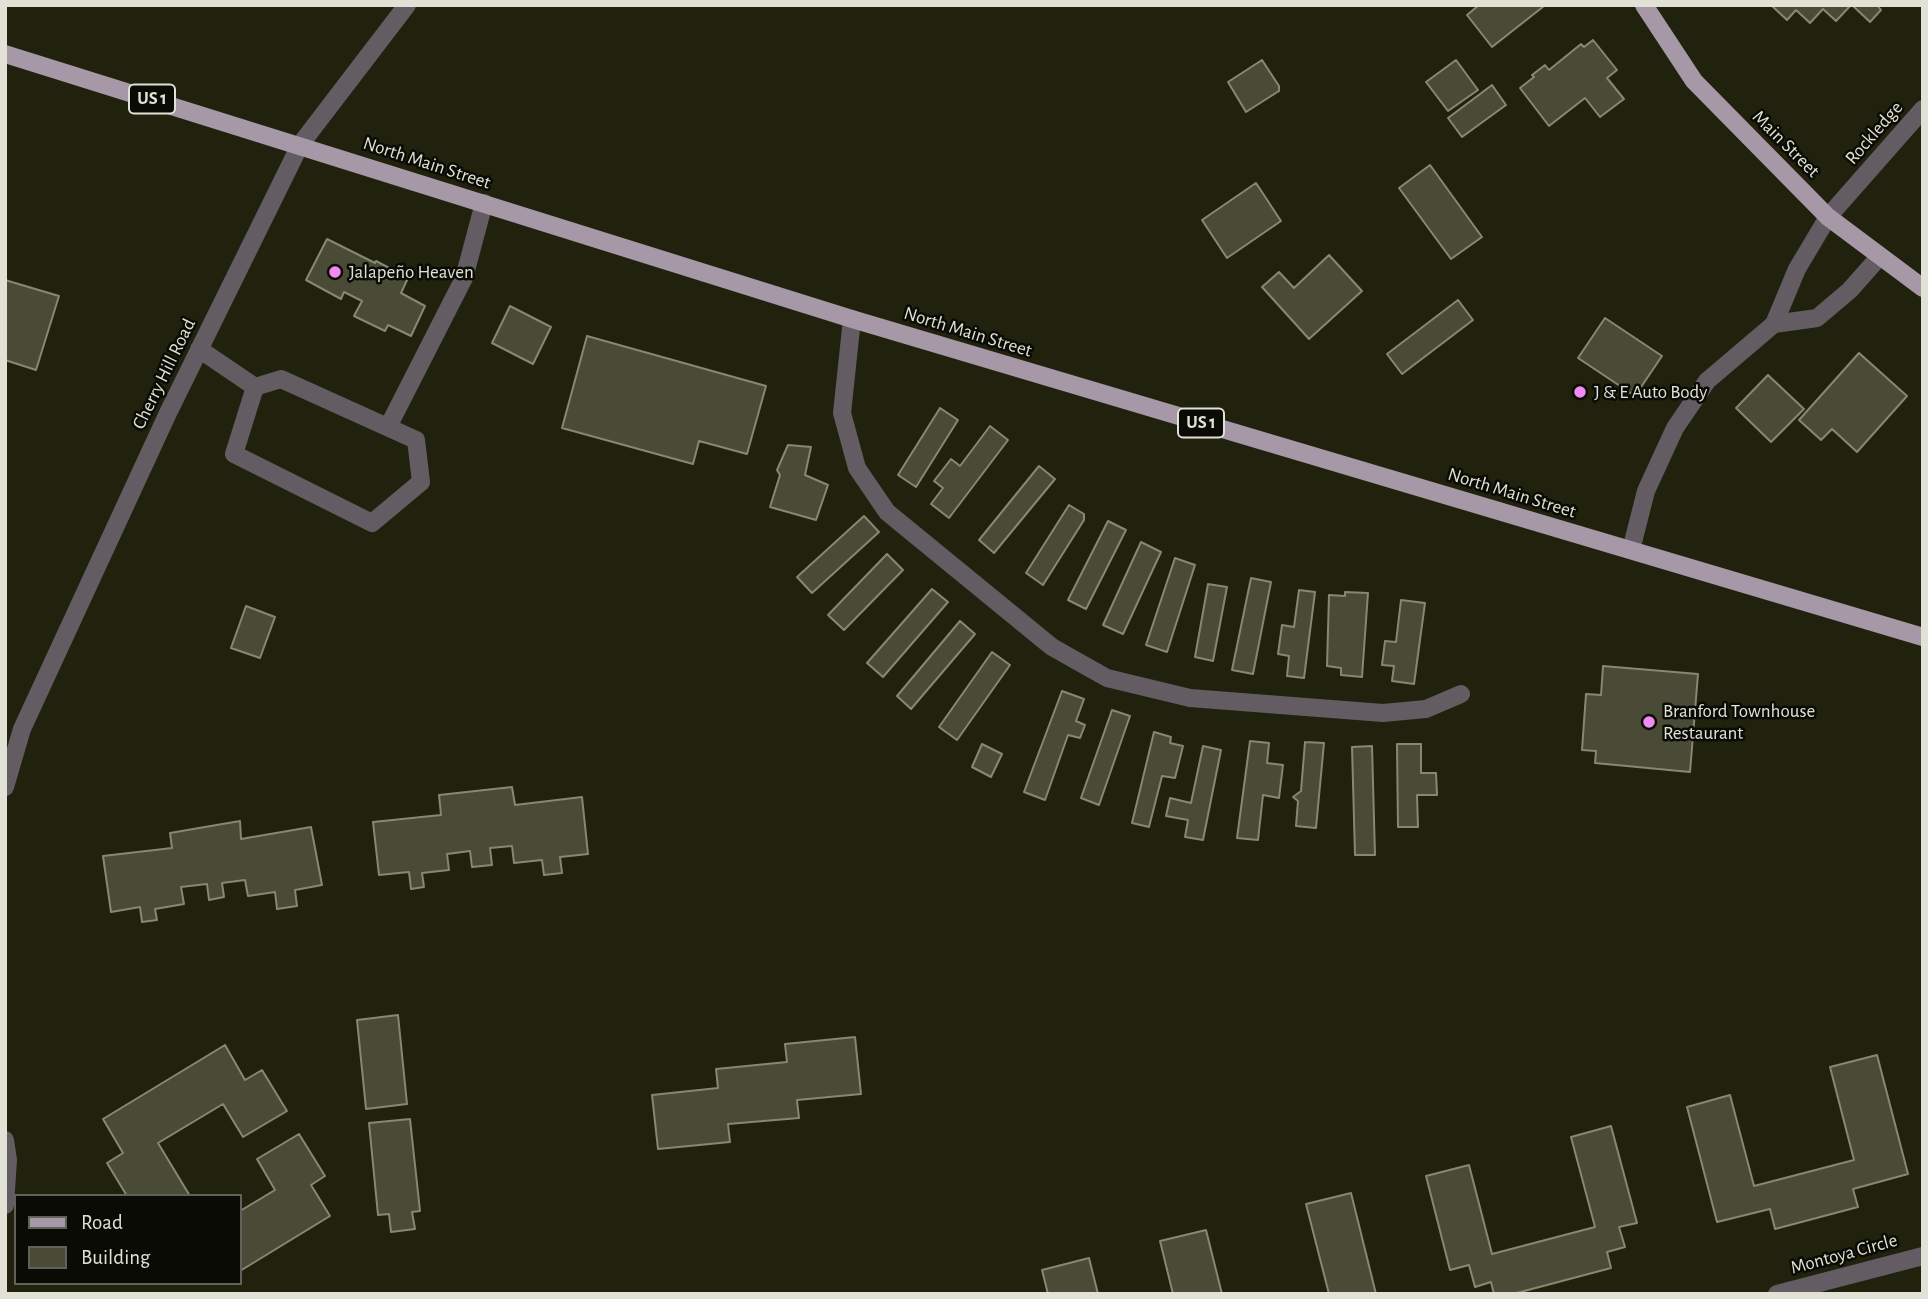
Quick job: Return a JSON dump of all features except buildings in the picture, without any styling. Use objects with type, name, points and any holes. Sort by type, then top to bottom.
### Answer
[{"type":"main road","name":"Main Street","points":[[1644,5],[1694,81],[1828,217],[1923,288]]},
{"type":"main road","name":"North Main Street","points":[[5,54],[852,319],[1923,637]]},
{"type":"street","name":"Cherry Hill Road","points":[[5,787],[22,729],[199,349],[300,145],[407,5]]},
{"type":"street","name":"Rockledge","points":[[1774,324],[1797,269],[1828,217],[1923,109]]},
{"type":"street","points":[[388,427],[464,278],[484,203]]},
{"type":"street","points":[[1631,550],[1646,491],[1675,428],[1707,381],[1774,324],[1817,318],[1850,290],[1880,256]]},
{"type":"street","points":[[852,319],[842,413],[857,468],[887,512],[1052,647],[1107,678],[1190,698],[1383,713],[1426,709],[1461,694]]},
{"type":"street","points":[[199,349],[255,387]]},
{"type":"street","points":[[281,379],[416,440],[421,482],[372,523],[234,454],[255,387],[281,379]]},
{"type":"street","points":[[5,1140],[8,1160],[5,1205]]},
{"type":"street","name":"Montoya Circle","points":[[1777,1294],[1923,1256]]},
{"type":"place","name":"Jalapeño Heaven","points":[[335,272]]},
{"type":"place","name":"J & E Auto Body","points":[[1580,392]]},
{"type":"place","name":"Branford Townhouse Restaurant","points":[[1649,722]]}]
